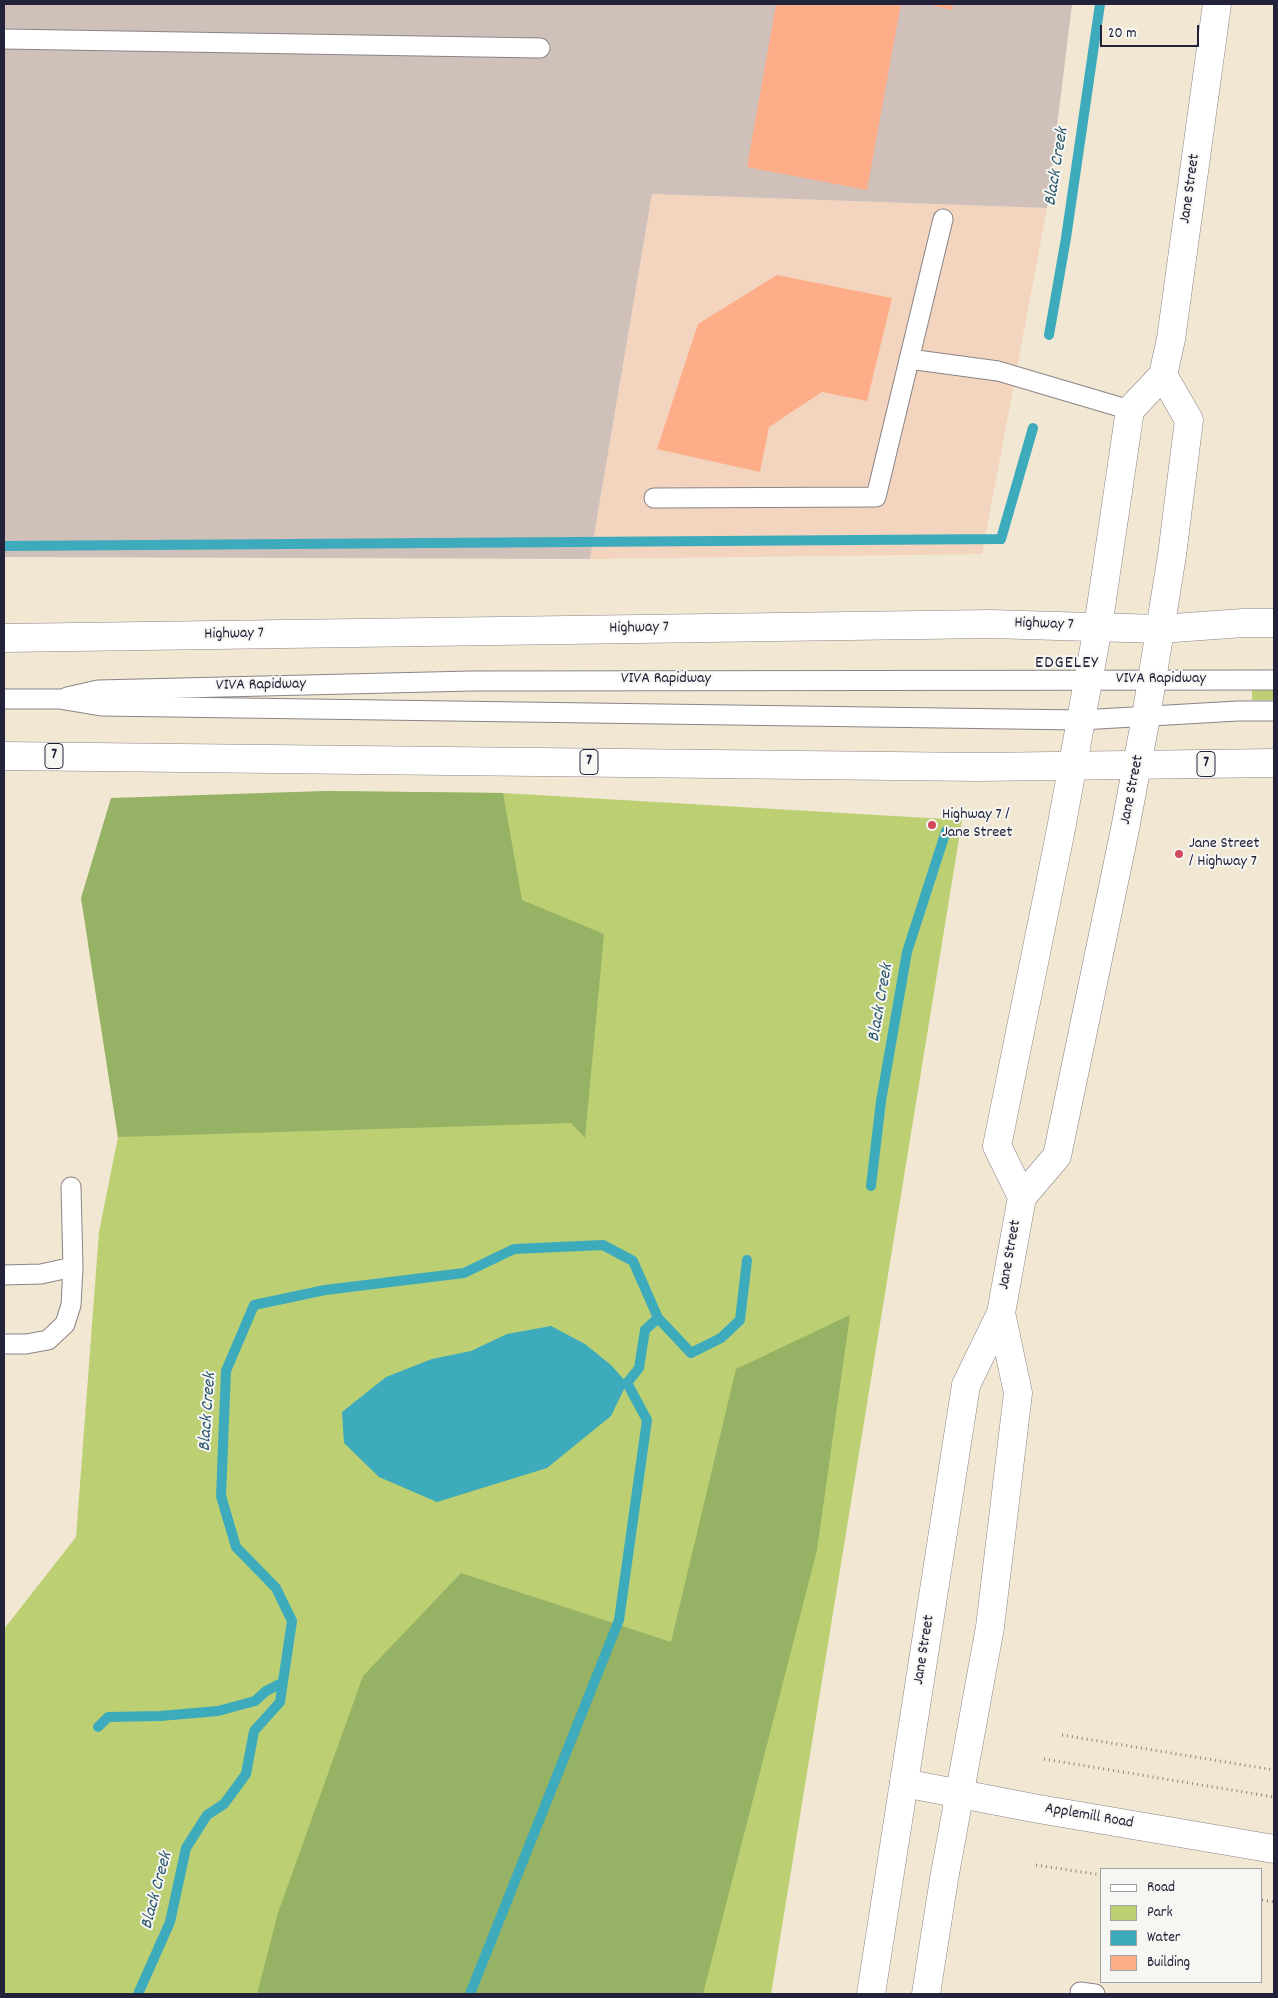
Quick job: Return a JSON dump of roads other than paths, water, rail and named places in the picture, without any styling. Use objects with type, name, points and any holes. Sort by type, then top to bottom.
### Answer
[{"type":"main road","name":"Jane Street","points":[[871,1994],[966,1384],[1001,1313],[1022,1197],[1057,1156],[1146,717],[1189,420],[1163,375],[1171,339],[1217,4]]},
{"type":"main road","points":[[1130,410],[1163,375]]},
{"type":"main road","name":"Jane Street","points":[[1022,1197],[997,1146],[1089,680],[1130,410]]},
{"type":"main road","name":"Highway 7","points":[[4,638],[990,624],[1160,630],[1243,623],[1274,623]]},
{"type":"main road","name":"7","points":[[4,756],[1073,766],[1274,764]]},
{"type":"main road","name":"Jane Street","points":[[926,1994],[959,1795],[990,1627],[1018,1393],[1001,1313]]},
{"type":"main road","name":"Applemill Road","points":[[904,1783],[959,1795],[1274,1849]]},
{"type":"lane","points":[[4,38],[540,48]]},
{"type":"lane","points":[[654,498],[876,497],[944,219]]},
{"type":"lane","points":[[909,359],[998,371],[1130,410]]},
{"type":"lane","name":"VIVA Rapidway","points":[[58,699],[98,690],[471,681],[1274,680]]},
{"type":"lane","name":"VIVA Rapidway","points":[[4,699],[58,699],[111,706],[1081,720],[1238,711],[1274,711]]},
{"type":"lane","points":[[4,1344],[26,1344],[48,1340],[65,1324],[70,1305],[73,1267],[72,1187]]},
{"type":"lane","points":[[4,1275],[40,1274],[73,1267]]},
{"type":"lane","points":[[1080,1994],[1080,1992],[1095,1994]]},
{"type":"water","points":[[551,1326],[585,1344],[611,1365],[627,1383],[611,1416],[547,1468],[437,1502],[379,1477],[344,1443],[342,1412],[386,1377],[432,1359],[471,1351],[507,1334]]},
{"type":"waterway","name":"Black Creek","points":[[1049,335],[1066,238],[1100,4]]},
{"type":"waterway","points":[[4,546],[1001,539],[1033,428]]},
{"type":"waterway","name":"Black Creek","points":[[871,1186],[881,1101],[907,952],[946,831]]},
{"type":"waterway","name":"Black Creek","points":[[138,1994],[170,1922],[186,1848],[207,1815],[224,1804],[246,1774],[254,1731],[280,1702],[292,1621],[276,1588],[236,1547],[221,1496],[226,1371],[254,1305],[325,1290],[464,1273],[514,1249],[603,1245],[633,1261],[658,1318],[691,1353],[721,1338],[740,1320],[747,1260]]},
{"type":"waterway","points":[[470,1994],[619,1620],[647,1420],[627,1383],[639,1368],[645,1330],[658,1318]]},
{"type":"waterway","points":[[98,1727],[108,1717],[160,1716],[218,1711],[255,1701],[266,1691],[282,1683]]},
{"type":"place","name":"Highway 7 / Jane Street","points":[[932,825]]},
{"type":"place","name":"Jane Street / Highway 7","points":[[1179,854]]},
{"type":"district","name":"EDGELEY","points":[[1067,665]]}]
